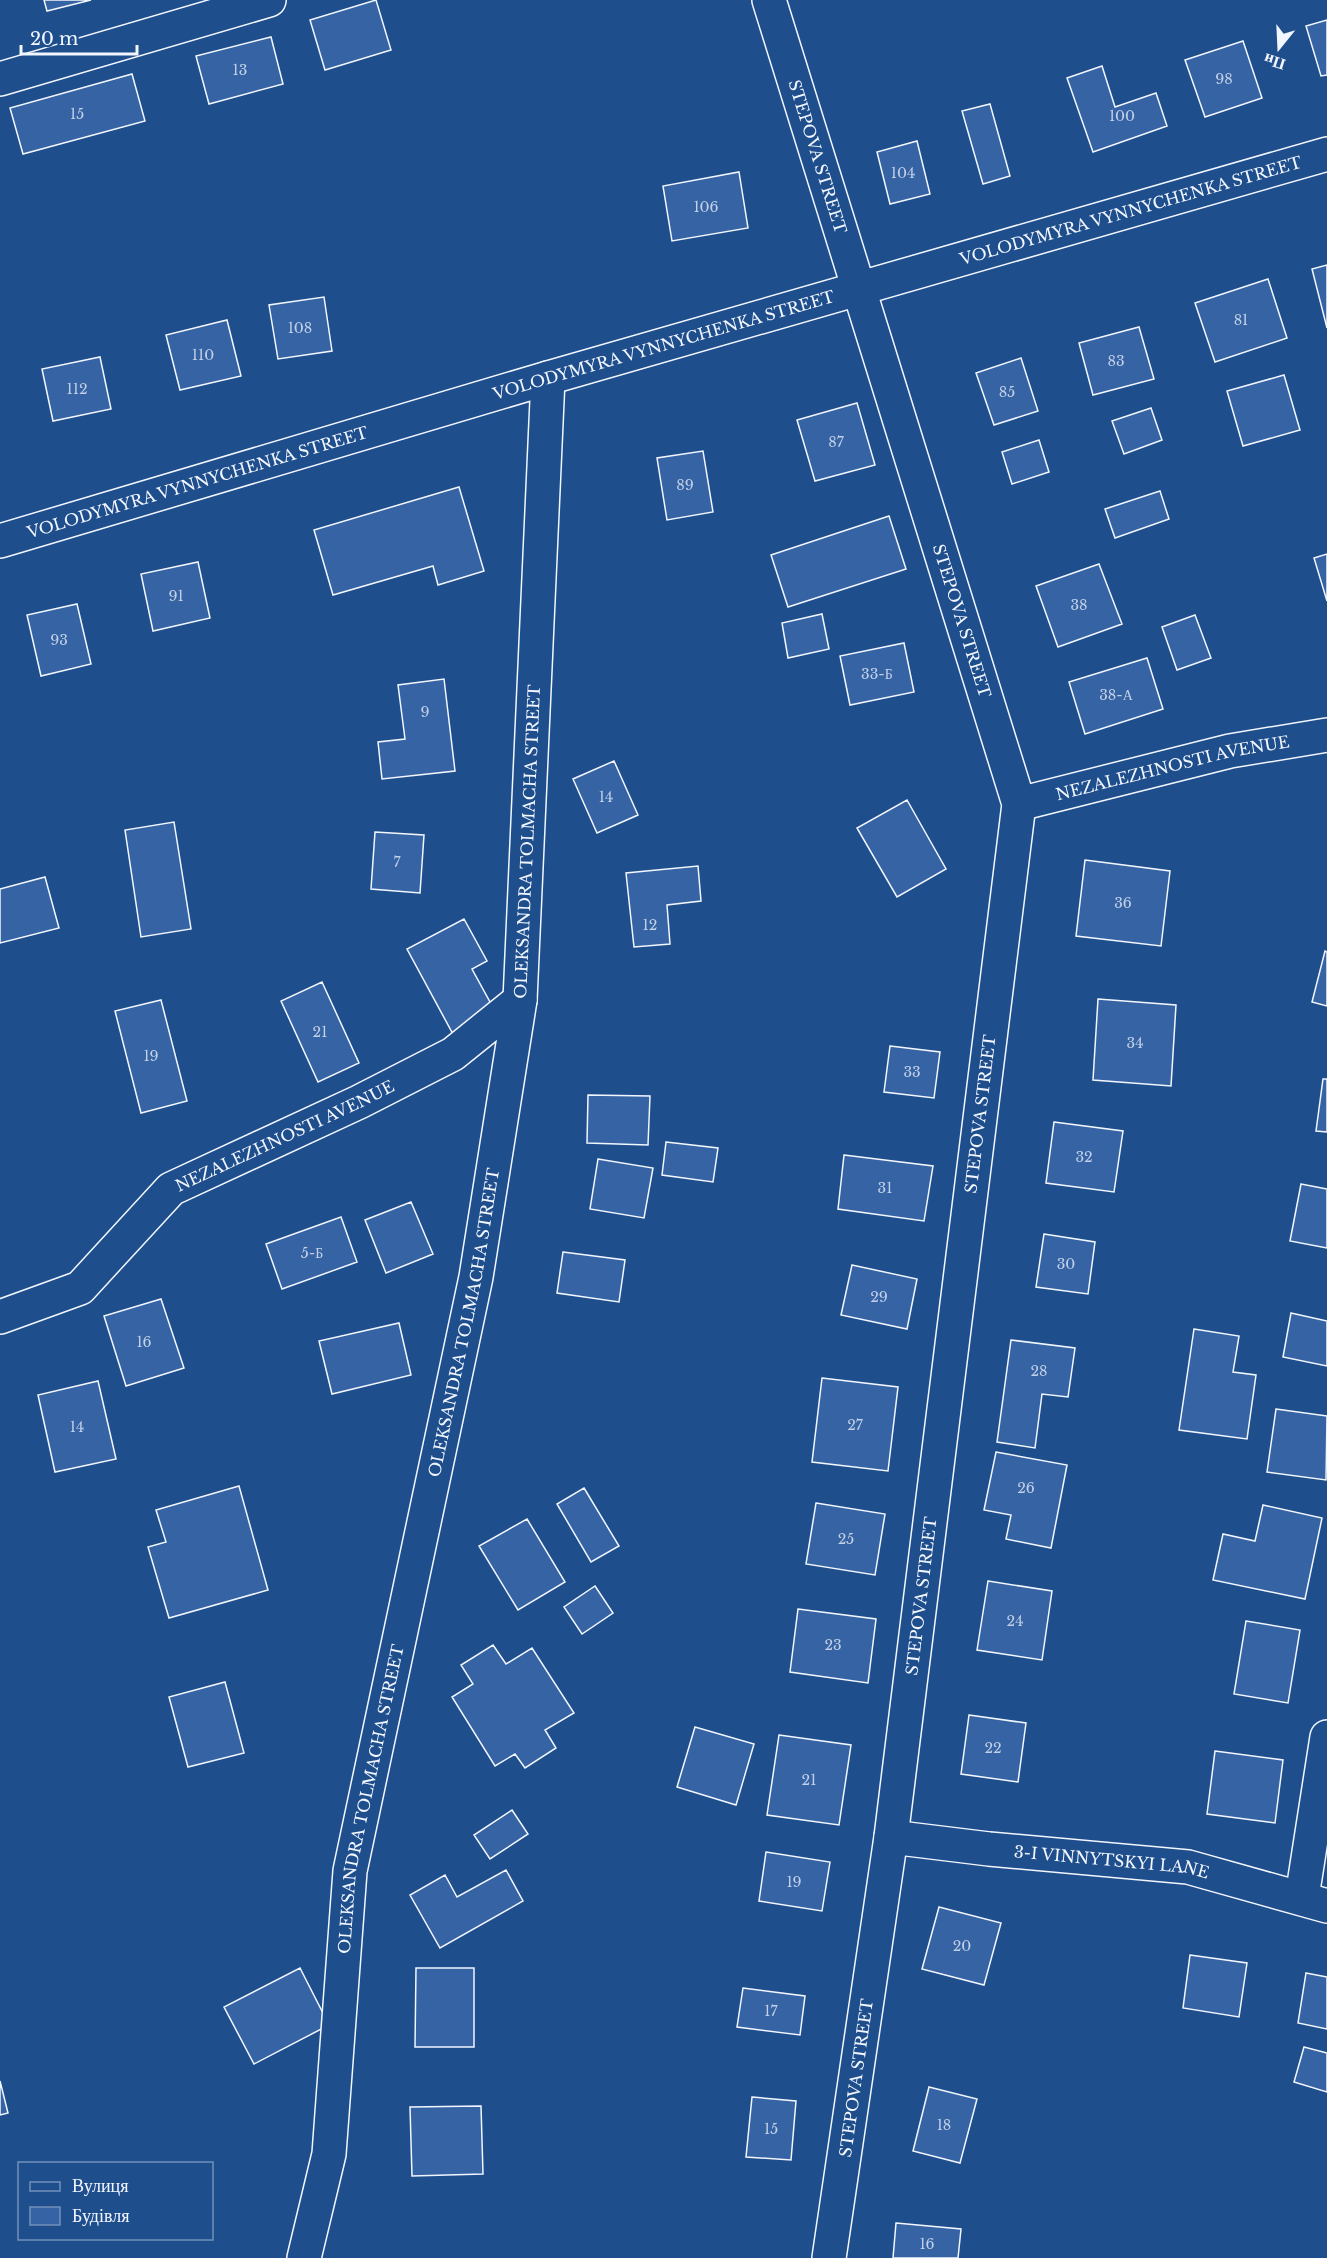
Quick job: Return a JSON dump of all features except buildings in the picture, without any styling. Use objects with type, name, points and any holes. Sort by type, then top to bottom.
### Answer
[{"type":"street","points":[[0,79],[203,9],[269,0]]},
{"type":"street","name":"STEPOVA STREET","points":[[769,0],[1019,804],[891,1837],[829,2258]]},
{"type":"street","name":"VOLODYMYRA VYNNYCHENKA STREET","points":[[0,541],[548,378],[1327,154]]},
{"type":"street","name":"OLEKSANDRA TOLMACHA STREET","points":[[304,2258],[329,2154],[350,1871],[476,1277],[520,1000],[548,378]]},
{"type":"street","name":"NEZALEZHNOSTI AVENUE","points":[[1019,804],[1230,750],[1327,735]]},
{"type":"street","name":"NEZALEZHNOSTI AVENUE","points":[[0,1317],[80,1288],[171,1189],[359,1102],[453,1054],[520,1000]]},
{"type":"street","points":[[1314,1902],[1327,1737]]},
{"type":"street","name":"3-I VINNYTSKYI LANE","points":[[891,1837],[989,1849],[1188,1867],[1314,1902]]}]
